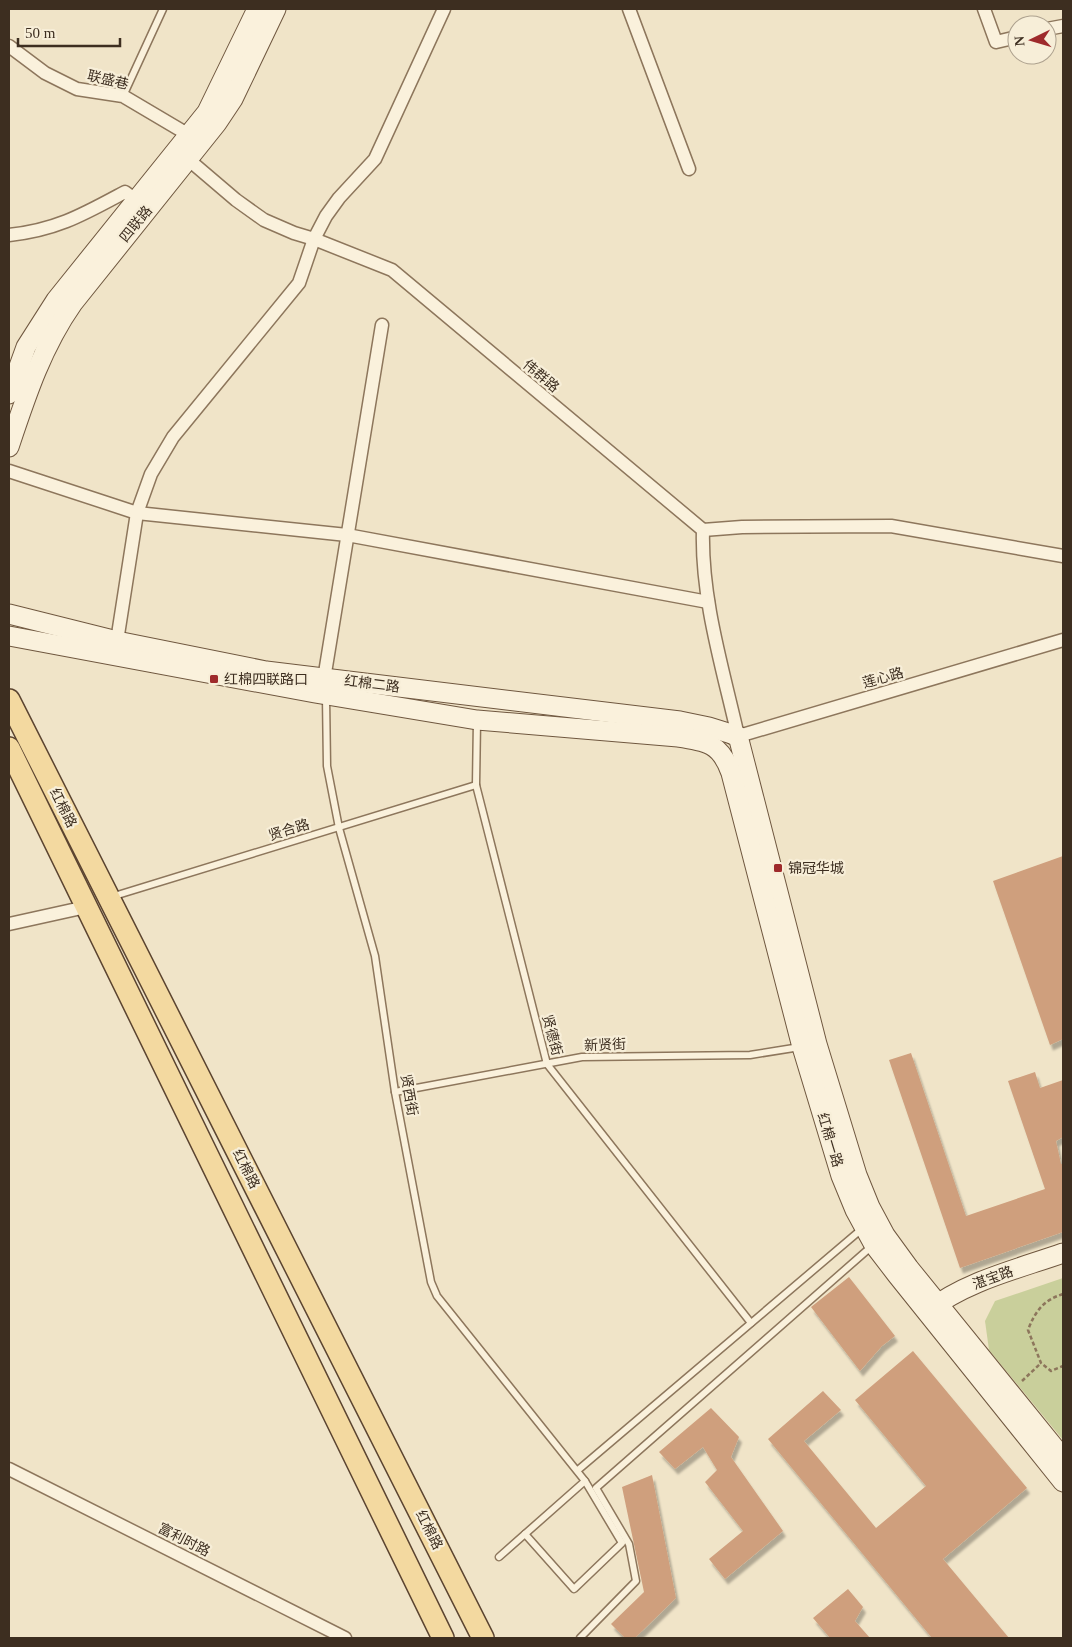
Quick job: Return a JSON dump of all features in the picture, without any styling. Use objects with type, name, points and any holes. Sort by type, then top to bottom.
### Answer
[{"type":"main road","name":"四联路","points":[[195,139],[257,9]]},
{"type":"main road","name":"四联路","points":[[9,394],[26,348],[56,300],[136,200],[233,99],[276,9]]},
{"type":"main road","name":"四联路","points":[[9,447],[32,379],[57,325],[182,154]]},
{"type":"main road","name":"红棉二路","points":[[9,614],[116,641],[266,670],[325,687],[680,721],[738,736]]},
{"type":"main road","name":"红棉二路","points":[[9,636],[325,687],[477,720],[678,737],[711,744]]},
{"type":"main road","name":"红棉路","points":[[9,700],[483,1638]]},
{"type":"main road","name":"红棉一路","points":[[738,736],[841,1176],[874,1245],[1010,1393],[1063,1458]]},
{"type":"main road","name":"红棉一路","points":[[711,744],[721,752],[731,773],[809,1045],[870,1208],[932,1308],[1063,1482]]},
{"type":"main road","name":"红棉路","points":[[9,748],[443,1638]]},
{"type":"main road","name":"湛宝路","points":[[932,1308],[979,1282],[1063,1253]]},
{"type":"street","points":[[116,641],[137,513],[151,474],[173,437],[299,283],[314,239],[326,216],[339,198],[375,159],[444,9]]},
{"type":"street","points":[[628,9],[689,169]]},
{"type":"street","points":[[984,9],[996,42],[1007,39]]},
{"type":"street","name":"联盛巷","points":[[9,46],[45,73],[77,89],[123,96],[195,139]]},
{"type":"street","name":"伟群路","points":[[182,154],[236,200],[264,220],[392,270],[703,530]]},
{"type":"street","points":[[9,235],[48,229],[125,192],[136,200]]},
{"type":"street","points":[[325,687],[347,535],[382,325]]},
{"type":"street","points":[[9,470],[137,513],[347,535],[708,602]]},
{"type":"street","points":[[738,736],[708,602],[702,557],[703,530],[742,526],[891,526],[1063,556]]},
{"type":"street","name":"莲心路","points":[[711,744],[1063,640]]},
{"type":"street","points":[[9,924],[86,907]]},
{"type":"street","name":"富利时路","points":[[9,1469],[345,1638]]},
{"type":"lane","points":[[123,96],[162,9]]},
{"type":"lane","name":"贤西街","points":[[325,687],[327,766],[339,828],[376,956],[395,1092],[431,1282],[437,1296],[578,1470],[622,1543],[574,1589],[525,1534]]},
{"type":"lane","name":"贤德街","points":[[477,720],[476,785],[546,1064],[751,1323]]},
{"type":"lane","name":"贤合路","points":[[109,898],[476,785]]},
{"type":"lane","name":"新贤街","points":[[395,1092],[582,1057],[750,1055],[809,1045]]},
{"type":"lane","points":[[578,1470],[864,1227]]},
{"type":"lane","points":[[580,1638],[636,1581],[629,1544],[596,1488],[874,1245]]},
{"type":"lane","points":[[499,1557],[585,1481]]},
{"type":"path","points":[[1063,1294],[1050,1298],[1037,1310],[1028,1330],[1041,1363],[1051,1371],[1063,1366]]},
{"type":"path","points":[[1010,1393],[1041,1363]]},
{"type":"green space","points":[[1063,1278],[1063,1440],[989,1350],[985,1321],[995,1301]]},
{"type":"building","points":[[1063,856],[1063,1039],[1050,1045],[993,881]]},
{"type":"building","points":[[911,1053],[966,1216],[1045,1189],[1008,1081],[1035,1072],[1040,1088],[1063,1080],[1063,1137],[1056,1141],[1061,1164],[1063,1164],[1063,1232],[960,1268],[889,1060]]},
{"type":"building","points":[[849,1277],[895,1336],[882,1346],[860,1371],[811,1307]]},
{"type":"building","points":[[913,1351],[1027,1488],[943,1559],[1009,1638],[932,1638],[768,1439],[823,1391],[841,1410],[804,1441],[876,1528],[926,1486],[855,1400]]},
{"type":"building","points":[[711,1408],[739,1437],[731,1457],[783,1531],[725,1579],[709,1559],[743,1531],[705,1482],[717,1470],[703,1447],[675,1469],[659,1452]]},
{"type":"building","points":[[652,1475],[676,1598],[635,1638],[625,1638],[611,1624],[644,1592],[622,1487]]},
{"type":"building","points":[[848,1589],[863,1607],[855,1621],[870,1638],[830,1638],[813,1618]]},
{"type":"place","name":"红棉四联路口","points":[[214,679]]},
{"type":"place","name":"锦冠华城","points":[[778,868]]}]
